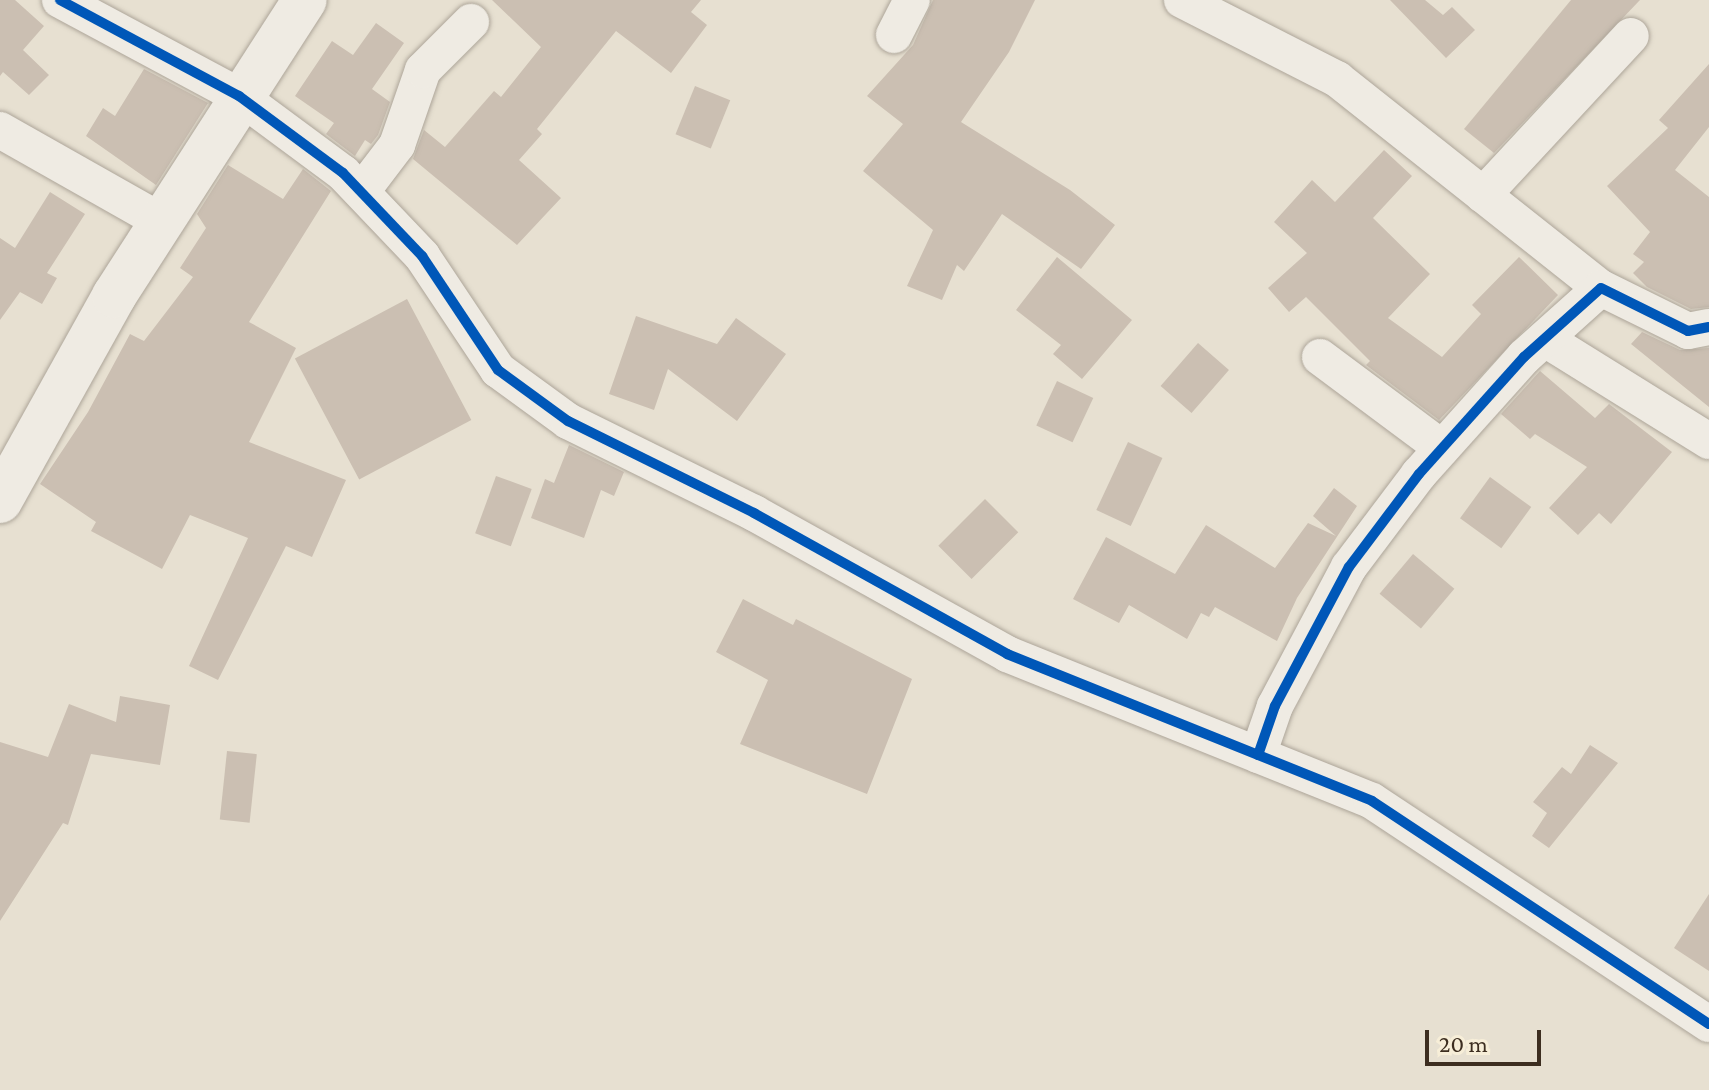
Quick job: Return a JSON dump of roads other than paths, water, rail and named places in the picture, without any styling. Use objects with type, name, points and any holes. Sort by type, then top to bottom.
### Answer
[{"type":"main road","points":[[0,501],[161,221],[239,96],[305,0]]},
{"type":"street","points":[[60,0],[377,172],[429,265],[498,370],[548,409],[754,513],[1007,654],[1266,732],[1321,777],[1383,808],[1709,1024]]},
{"type":"street","points":[[894,35],[912,0]]},
{"type":"street","points":[[1182,0],[1337,79],[1601,288],[1688,331],[1709,327]]},
{"type":"street","points":[[377,172],[423,70],[471,22]]},
{"type":"street","points":[[1483,195],[1631,36]]},
{"type":"street","points":[[0,130],[161,221]]},
{"type":"street","points":[[1266,732],[1349,567],[1442,448],[1545,339],[1601,288]]},
{"type":"street","points":[[1545,339],[1709,441]]},
{"type":"street","points":[[1320,357],[1442,448]]}]
